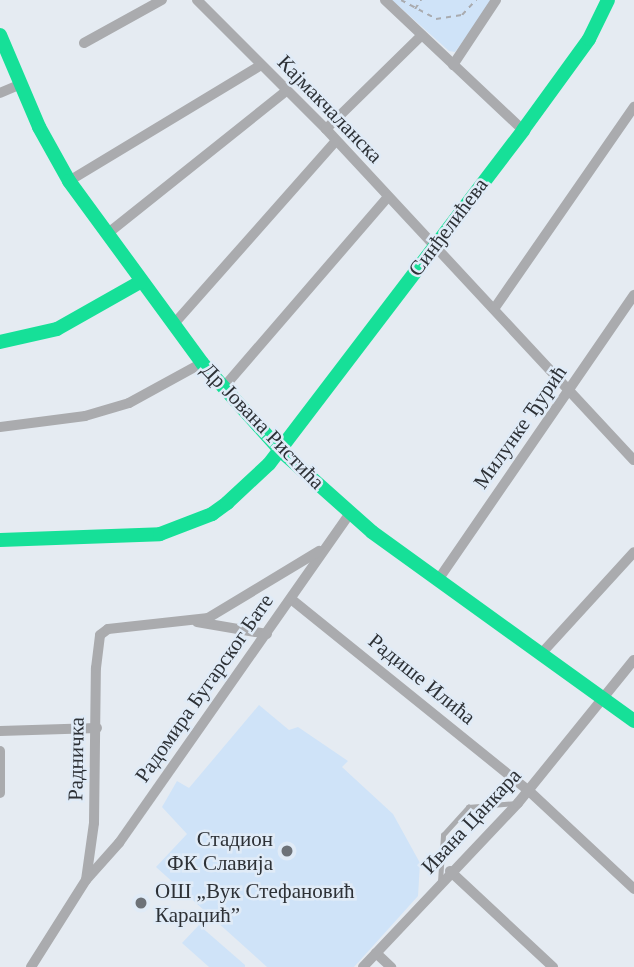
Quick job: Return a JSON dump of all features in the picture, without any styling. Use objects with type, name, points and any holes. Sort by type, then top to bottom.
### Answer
[{"type":"street","points":[[84,43],[162,0]]},
{"type":"street","name":"Кајмакчаланска","points":[[197,0],[260,66],[326,129],[634,460]]},
{"type":"street","points":[[385,0],[523,130]]},
{"type":"street","points":[[453,65],[496,0]]},
{"type":"street","name":"Синђелићева","points":[[0,540],[127,538],[180,528],[227,503],[280,450],[523,130],[589,39],[608,0]]},
{"type":"street","name":"Др Јована Ристића","points":[[0,35],[21,85],[69,181],[202,363],[280,450],[349,514],[540,655],[634,720]]},
{"type":"street","points":[[326,129],[422,35]]},
{"type":"street","points":[[69,181],[260,66]]},
{"type":"street","points":[[0,93],[21,85]]},
{"type":"street","points":[[107,234],[286,91]]},
{"type":"street","points":[[494,309],[634,107]]},
{"type":"street","points":[[173,325],[336,141]]},
{"type":"street","points":[[223,388],[388,197]]},
{"type":"street","points":[[0,342],[57,329],[141,282]]},
{"type":"street","name":"Милунке Ђурић","points":[[438,580],[633,299]]},
{"type":"street","points":[[0,427],[85,416],[129,403],[202,363]]},
{"type":"street","name":"Радомира Бугарског Бате","points":[[86,880],[119,843],[267,634],[319,551],[349,514]]},
{"type":"street","name":"Радничка","points":[[197,622],[319,551]]},
{"type":"street","points":[[540,655],[634,552]]},
{"type":"street","name":"Радише Илића","points":[[290,599],[528,790],[634,888]]},
{"type":"street","name":"Радничка","points":[[31,967],[86,880],[94,823],[97,650],[103,632],[197,622],[267,634]]},
{"type":"street","name":"Ивана Цанкара","points":[[363,967],[450,871],[518,803],[634,660]]},
{"type":"street","points":[[0,731],[97,728]]},
{"type":"street","points":[[0,751],[0,793]]},
{"type":"street","points":[[450,871],[552,967]]},
{"type":"street","points":[[376,953],[391,967]]},
{"type":"lane","points":[[440,883],[443,835],[468,807],[518,803]]},
{"type":"path","points":[[401,0],[436,19],[462,15],[476,0]]},
{"type":"path","points":[[414,9],[421,0]]},
{"type":"shaded area","points":[[392,0],[493,0],[455,52],[449,51]]},
{"type":"shaded area","points":[[259,705],[289,730],[298,727],[348,761],[342,767],[393,814],[420,863],[418,896],[354,967],[267,967],[156,867],[187,834],[162,807],[177,781],[189,788]]},
{"type":"shaded area","points":[[199,925],[245,967],[209,967],[182,943]]},
{"type":"traffic: fast","points":[[0,540],[160,534],[212,514],[227,503],[269,464],[523,130],[589,39],[608,0]]},
{"type":"traffic: fast","points":[[0,35],[39,127],[69,181],[202,363],[280,450],[372,532],[634,721]]},
{"type":"traffic: fast","points":[[0,342],[57,329],[140,282]]},
{"type":"place","name":"Стадион ФК Славија","points":[[287,851]]},
{"type":"place","name":"ОШ „Вук Стефановић Караџић”","points":[[141,903]]}]
